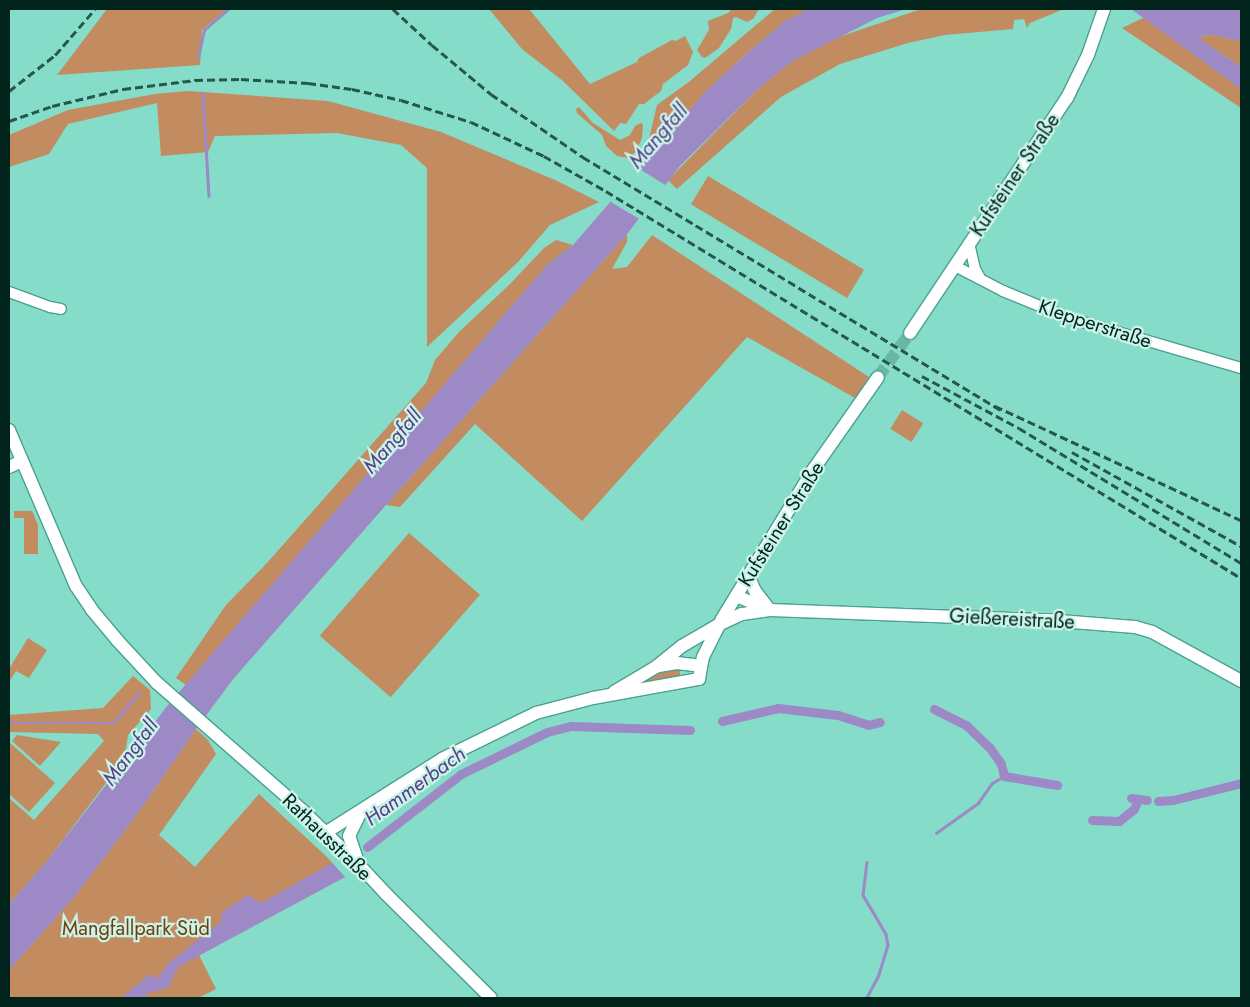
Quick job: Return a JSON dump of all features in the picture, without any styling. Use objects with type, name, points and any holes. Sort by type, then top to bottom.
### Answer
[{"type":"main road","name":"Kufsteiner Straße","points":[[910,333],[1066,98],[1088,55],[1103,11]]},
{"type":"main road","name":"Kufsteiner Straße","points":[[607,695],[699,679],[700,666],[708,642],[718,625],[813,470],[878,377]]},
{"type":"main road","name":"Rathausstraße","points":[[9,430],[76,586],[92,610],[117,640],[157,683],[361,867],[387,896],[491,998]]},
{"type":"main road","points":[[9,467],[22,461]]},
{"type":"main road","points":[[748,576],[755,591],[770,610]]},
{"type":"main road","name":"Gießereistraße","points":[[736,596],[770,610]]},
{"type":"main road","name":"Gießereistraße","points":[[656,667],[682,646],[718,625],[742,614],[770,610],[1052,620],[1135,627],[1152,632],[1241,680]]},
{"type":"main road","points":[[325,833],[442,759],[536,713],[607,695],[656,667],[677,663],[700,666]]},
{"type":"main road","points":[[361,867],[353,852],[349,836],[362,809]]},
{"type":"street","points":[[969,243],[975,269],[980,278]]},
{"type":"street","name":"Klepperstraße","points":[[955,266],[1020,298],[1070,318],[1241,368]]},
{"type":"street","points":[[9,292],[50,307],[62,309]]},
{"type":"green space","points":[[107,9],[227,9],[202,30],[200,65],[57,75]]},
{"type":"green space","points":[[489,9],[529,9],[590,84],[637,62],[639,58],[672,40],[676,41],[685,36],[693,52],[688,65],[663,84],[661,91],[644,104],[639,104],[626,124],[620,123],[614,131],[563,81],[522,49]]},
{"type":"green space","points":[[732,9],[759,9],[753,19],[747,22],[736,17],[733,18],[731,29],[719,48],[705,58],[702,57],[697,50],[709,30],[708,21],[728,13]]},
{"type":"green space","points":[[775,9],[809,9],[784,22],[707,90],[654,152],[648,143],[657,105],[690,81]]},
{"type":"green space","points":[[921,9],[1064,9],[1030,23],[1027,28],[1024,19],[1014,20],[1013,29],[945,35],[908,43],[840,64],[781,97],[677,189],[668,180],[760,87],[791,62],[833,39]]},
{"type":"green space","points":[[1145,17],[1241,89],[1241,108],[1122,28]]},
{"type":"green space","points":[[1213,35],[1241,41],[1241,67],[1204,42],[1200,36]]},
{"type":"green space","points":[[188,91],[328,101],[441,132],[555,180],[599,202],[550,225],[518,262],[427,347],[427,168],[401,145],[337,133],[215,136],[208,152],[161,156],[157,103],[68,124],[49,154],[9,167],[9,135],[68,110],[155,94]]},
{"type":"green space","points":[[579,107],[593,123],[620,140],[630,135],[635,126],[641,123],[643,125],[642,138],[636,152],[628,158],[617,156],[606,146],[602,135],[577,113],[576,109]]},
{"type":"green space","points":[[708,176],[864,270],[847,298],[691,204]]},
{"type":"green space","points":[[627,234],[627,242],[612,269],[627,267],[652,235],[869,377],[855,398],[747,337],[582,521],[475,424],[400,507],[386,505]]},
{"type":"green space","points":[[556,240],[573,245],[548,264],[186,685],[176,678],[226,605],[267,563],[426,383],[435,360],[459,332],[511,283],[544,248]]},
{"type":"green space","points":[[902,410],[923,423],[912,442],[890,429]]},
{"type":"green space","points":[[14,511],[32,511],[38,525],[38,554],[24,554],[24,518],[14,518]]},
{"type":"green space","points":[[409,533],[480,595],[391,697],[320,636]]},
{"type":"green space","points":[[28,638],[47,650],[29,678],[16,671],[9,682],[9,669]]},
{"type":"green space","points":[[680,668],[680,678],[632,686],[664,670]]},
{"type":"green space","points":[[133,676],[150,690],[151,709],[128,735],[124,759],[47,861],[9,904],[9,798],[34,820],[104,741],[98,734],[9,732],[9,715],[103,708]]},
{"type":"green space","name":"Mangfallpark Süd","points":[[196,729],[208,740],[216,754],[159,835],[195,867],[259,794],[327,857],[345,877],[199,955],[216,989],[198,998],[9,998],[9,970],[74,897],[135,817]]},
{"type":"green space","points":[[17,735],[61,742],[40,766],[12,741]]},
{"type":"green space","points":[[9,742],[55,783],[29,812],[9,794]]},
{"type":"shaded area","points":[[809,9],[906,9],[877,18],[791,62],[760,87],[680,166],[627,234],[234,678],[135,817],[74,897],[9,970],[9,904],[47,861],[168,705],[548,264],[573,245],[707,90],[784,22]]},
{"type":"shaded area","points":[[1131,9],[1241,9],[1241,41],[1213,35],[1200,36],[1204,42],[1241,67],[1241,89]]},
{"type":"shaded area","points":[[332,863],[345,877],[178,967],[168,988],[147,993],[147,998],[121,998],[150,974],[157,979],[170,962],[221,922],[222,912],[248,895],[261,903]]},
{"type":"pier","points":[[638,168],[667,186],[641,220],[609,201]]},
{"type":"waterway","points":[[198,58],[204,30],[228,9]]},
{"type":"waterway","points":[[203,93],[209,196]]},
{"type":"waterway","points":[[9,723],[113,723],[139,693]]},
{"type":"waterway","name":"Hammerbach","points":[[722,721],[778,708],[838,715],[868,725],[880,722]]},
{"type":"waterway","name":"Hammerbach","points":[[934,709],[966,725],[990,748],[1001,764],[1004,776],[1057,785]]},
{"type":"waterway","name":"Hammerbach","points":[[367,847],[461,774],[547,732],[571,726],[690,730]]},
{"type":"waterway","points":[[936,833],[978,803],[992,783],[1004,776]]},
{"type":"waterway","points":[[1158,801],[1173,800],[1241,783]]},
{"type":"waterway","points":[[1131,798],[1147,800]]},
{"type":"waterway","points":[[1092,820],[1119,821],[1134,809],[1138,799]]},
{"type":"waterway","points":[[867,862],[863,895],[886,934],[888,945],[878,977],[867,998]]},
{"type":"tunnel","points":[[878,377],[910,333]]},
{"type":"railway","points":[[9,91],[55,55],[95,9]]},
{"type":"railway","points":[[393,9],[432,45],[491,94],[583,157],[1000,410]]},
{"type":"railway","points":[[9,121],[52,106],[123,89],[195,80],[241,79],[308,83],[352,89],[401,100],[471,122],[544,156],[606,191],[1241,578]]},
{"type":"railway","points":[[922,376],[1019,428],[1241,563]]},
{"type":"railway","points":[[995,406],[1241,520]]},
{"type":"railway","points":[[1072,452],[1241,546]]},
{"type":"water label","name":"Mangfall","points":[[658,136]]},
{"type":"water label","name":"Mangfall","points":[[392,441]]},
{"type":"water label","name":"Mangfall","points":[[130,752]]}]
